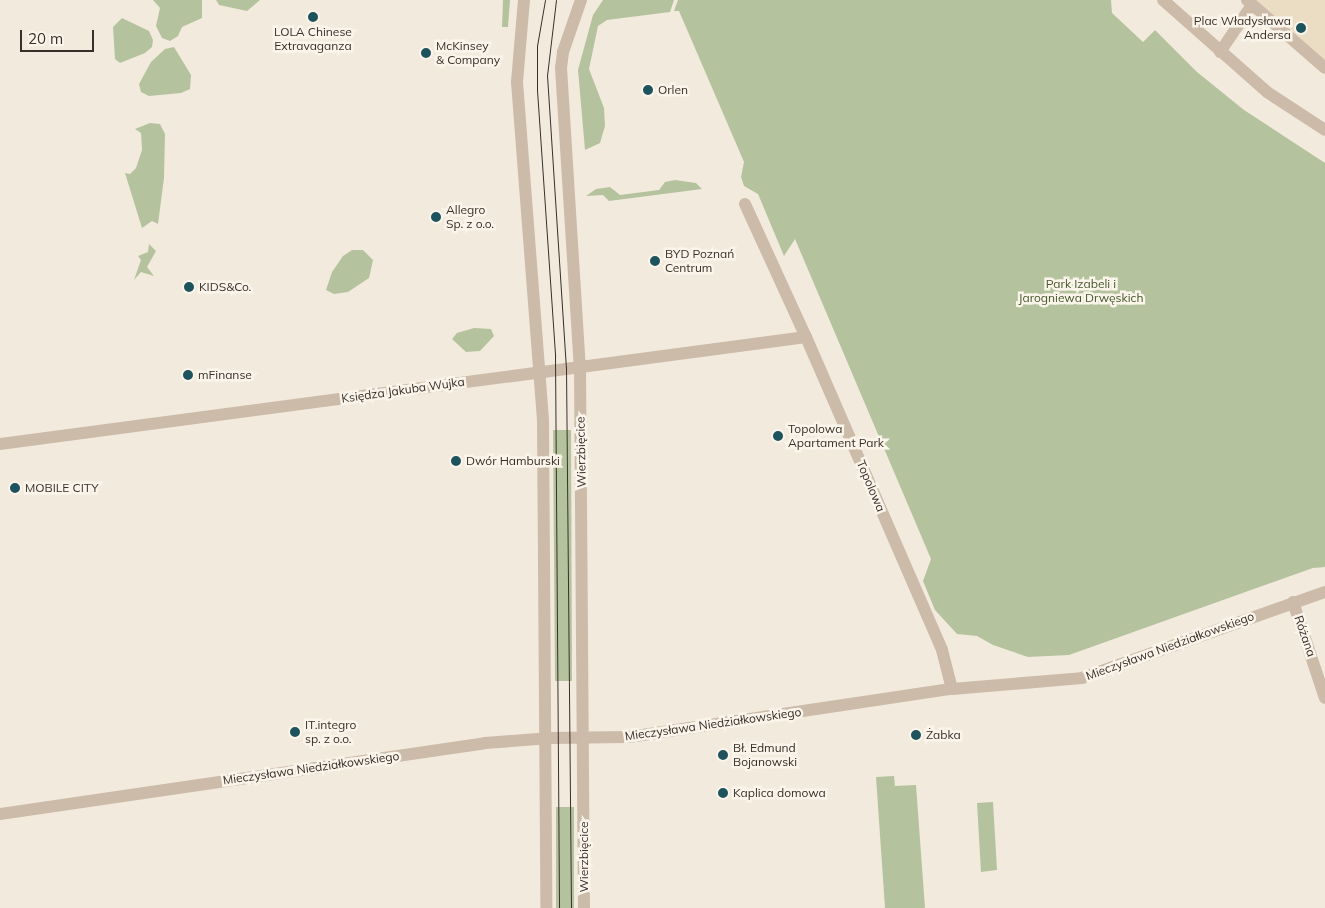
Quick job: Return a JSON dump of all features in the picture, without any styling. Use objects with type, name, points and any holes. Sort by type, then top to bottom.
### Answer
[{"type":"street","points":[[524,0],[517,82],[535,336],[541,370],[546,908]]},
{"type":"street","name":"Wierzbięcice","points":[[581,0],[563,52],[561,68],[580,366],[584,908]]},
{"type":"street","points":[[1163,0],[1267,92],[1325,130]]},
{"type":"street","points":[[1220,52],[1250,3],[1325,68]]},
{"type":"street","name":"Topolowa","points":[[745,204],[806,336],[942,650],[952,689]]},
{"type":"street","name":"Księdza Jakuba Wujka","points":[[0,444],[806,336]]},
{"type":"street","name":"Mieczysława Niedziałkowskiego","points":[[0,814],[485,743],[545,738],[629,737],[952,689],[1061,681],[1103,672],[1325,592]]},
{"type":"street","name":"Różana","points":[[1294,602],[1325,698]]},
{"type":"green space","points":[[153,0],[202,0],[202,18],[182,27],[178,36],[170,41],[162,38],[156,26],[160,8]]},
{"type":"green space","points":[[216,0],[260,0],[247,11],[219,5]]},
{"type":"green space","points":[[503,0],[510,0],[508,27],[502,27]]},
{"type":"green space","points":[[603,0],[674,0],[670,12],[607,20],[598,26],[589,69],[604,108],[605,126],[600,143],[585,150],[578,70],[593,15]]},
{"type":"green space","name":"Park Izabeli i Jarogniewa Drwęskich","points":[[678,0],[1111,0],[1112,13],[1143,42],[1155,30],[1197,72],[1244,110],[1325,163],[1325,567],[1313,568],[1069,655],[1028,657],[993,645],[977,636],[957,634],[935,610],[923,581],[931,559],[795,239],[784,256],[758,194],[744,186],[741,177],[744,162],[679,11],[674,11]]},
{"type":"green space","points":[[122,18],[149,31],[153,40],[152,47],[145,53],[120,63],[115,59],[113,27]]},
{"type":"green space","points":[[174,47],[191,75],[190,89],[181,93],[149,96],[141,92],[139,84],[151,62],[165,49]]},
{"type":"green space","points":[[150,123],[160,124],[165,134],[164,178],[158,224],[152,221],[142,228],[125,173],[130,174],[136,168],[142,150],[141,133],[135,129]]},
{"type":"green space","points":[[675,180],[696,183],[702,189],[609,201],[603,195],[586,196],[596,189],[610,187],[620,195],[659,190],[665,182]]},
{"type":"green space","points":[[149,244],[156,251],[147,267],[154,276],[141,272],[134,280],[141,260],[138,256],[148,252]]},
{"type":"green space","points":[[352,250],[363,250],[373,260],[369,278],[348,292],[334,294],[326,290],[332,272],[343,256]]},
{"type":"green space","points":[[474,328],[491,329],[494,336],[480,351],[466,352],[452,339],[457,333]]},
{"type":"green space","points":[[553,430],[571,430],[572,681],[555,681]]},
{"type":"green space","points":[[894,776],[895,786],[916,785],[925,908],[885,908],[876,777]]},
{"type":"green space","points":[[993,802],[997,870],[981,872],[977,803]]},
{"type":"green space","points":[[556,807],[574,807],[574,908],[556,908]]},
{"type":"shaded area","name":"Plac Władysława Andersa","points":[[1247,0],[1325,0],[1325,68]]},
{"type":"tram line","points":[[545,0],[537,46],[537,90],[555,356],[559,908]]},
{"type":"tram line","points":[[556,0],[547,75],[566,367],[571,908]]},
{"type":"place","name":"LOLA Chinese Extravaganza","points":[[313,17]]},
{"type":"place","name":"Plac Władysława Andersa","points":[[1301,28]]},
{"type":"place","name":"McKinsey & Company","points":[[426,53]]},
{"type":"place","name":"Orlen","points":[[648,90]]},
{"type":"place","name":"Allegro Sp. z o.o.","points":[[436,217]]},
{"type":"place","name":"BYD Poznań Centrum","points":[[655,261]]},
{"type":"place","name":"KIDS&Co.","points":[[189,287]]},
{"type":"place","name":"mFinanse","points":[[188,375]]},
{"type":"place","name":"Topolowa Apartament Park","points":[[778,436]]},
{"type":"place","name":"Dwór Hamburski","points":[[456,461]]},
{"type":"place","name":"MOBILE CITY","points":[[15,488]]},
{"type":"place","name":"IT.integro sp. z o.o.","points":[[295,732]]},
{"type":"place","name":"Żabka","points":[[916,735]]},
{"type":"place","name":"Bł. Edmund Bojanowski","points":[[723,755]]},
{"type":"place","name":"Kaplica domowa","points":[[723,793]]}]
